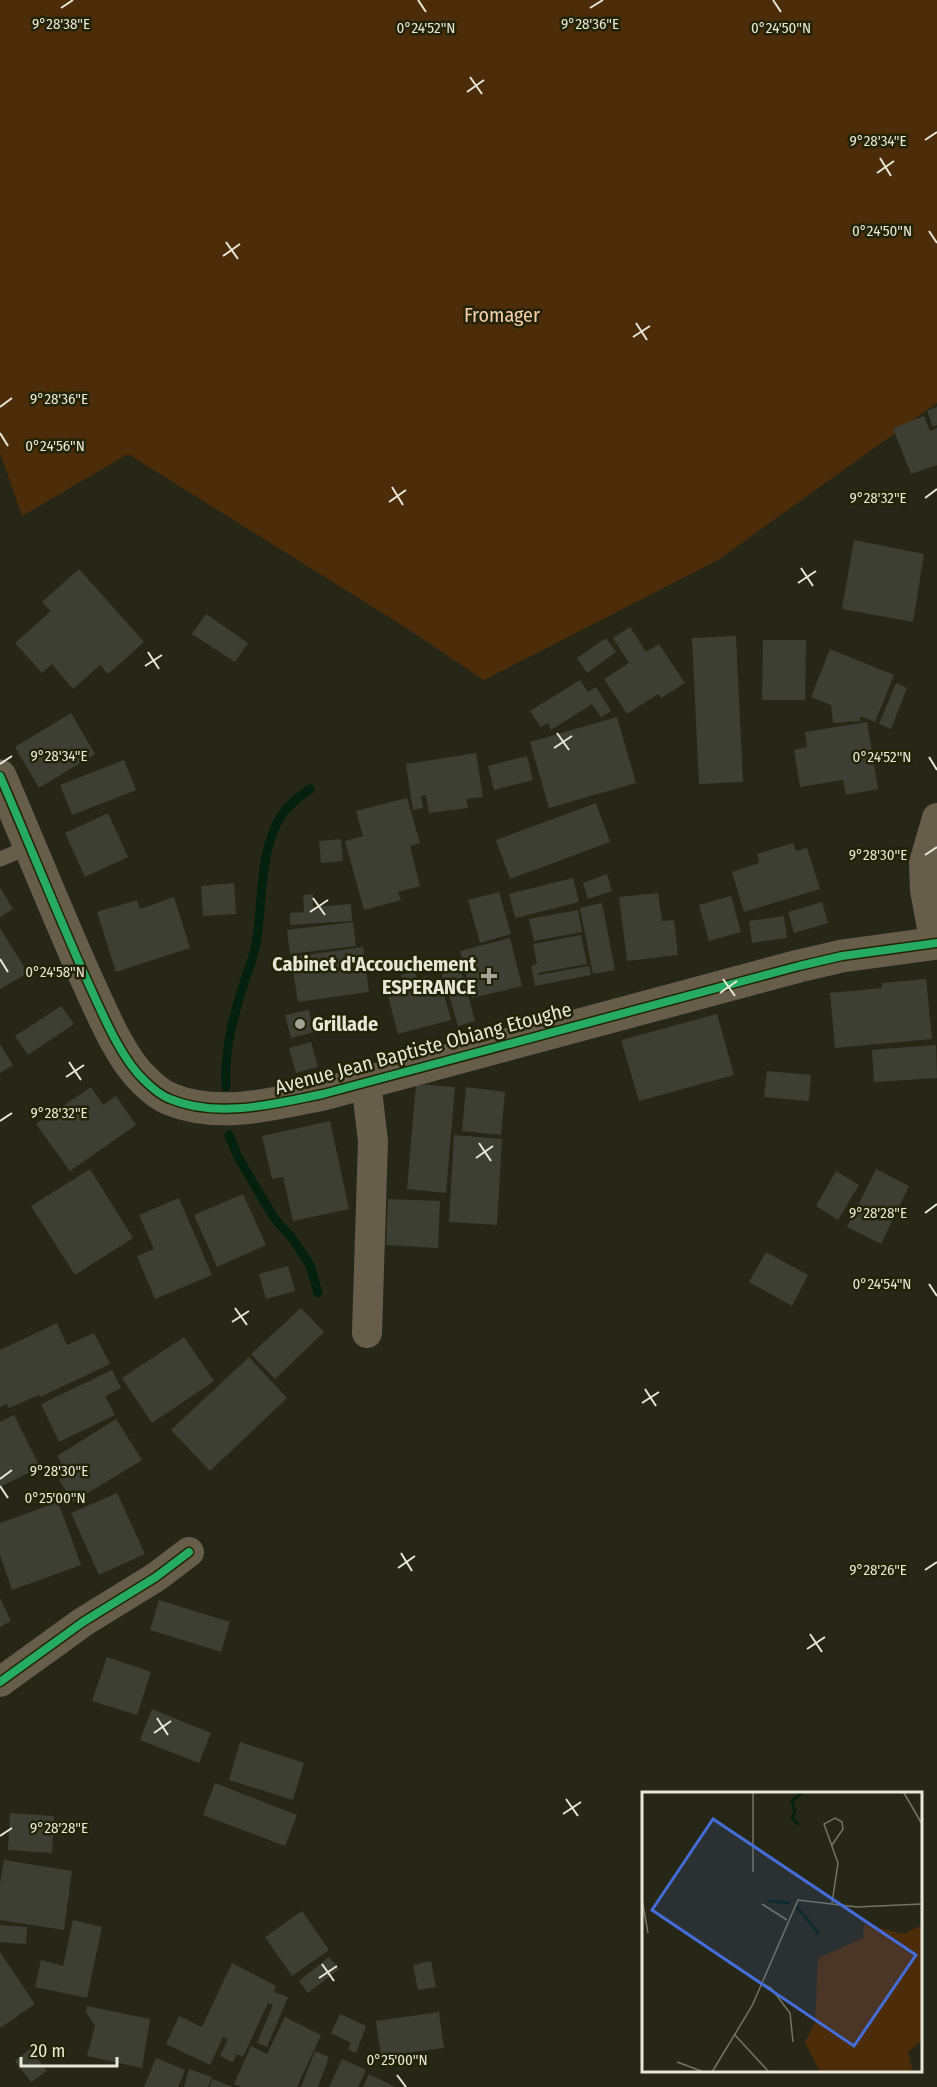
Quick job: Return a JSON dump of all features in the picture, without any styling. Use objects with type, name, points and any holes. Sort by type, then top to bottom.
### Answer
[{"type":"street","name":"Avenue Jean Baptiste Obiang Etoughe","points":[[0,776],[106,1021],[124,1054],[143,1080],[169,1099],[207,1108],[242,1108],[284,1102],[799,966],[842,956],[936,944]]},
{"type":"street","points":[[936,944],[925,890],[924,863],[937,818]]},
{"type":"street","points":[[366,1082],[374,1141],[367,1333]]},
{"type":"street","points":[[0,1682],[83,1622],[156,1576],[189,1552]]},
{"type":"lane","points":[[0,859],[29,847]]},
{"type":"green space","name":"Fromager","points":[[0,0],[937,0],[937,403],[718,560],[484,680],[408,629],[128,454],[22,516],[0,453]]},
{"type":"building","points":[[937,407],[937,425],[933,427],[927,411]]},
{"type":"building","points":[[924,416],[930,431],[937,428],[937,465],[911,474],[893,428]]},
{"type":"building","points":[[854,540],[924,554],[913,622],[842,609]]},
{"type":"building","points":[[79,569],[144,642],[108,674],[100,665],[73,689],[52,664],[42,673],[15,643],[51,611],[42,602]]},
{"type":"building","points":[[206,614],[248,643],[235,662],[192,634]]},
{"type":"building","points":[[630,627],[646,652],[659,644],[685,683],[661,698],[658,694],[627,714],[604,679],[629,663],[613,638]]},
{"type":"building","points":[[736,636],[743,782],[699,784],[692,638]]},
{"type":"building","points":[[606,638],[616,652],[587,673],[577,658]]},
{"type":"building","points":[[763,640],[806,640],[805,700],[762,700]]},
{"type":"building","points":[[830,649],[894,675],[875,722],[860,716],[860,721],[833,723],[831,705],[811,697]]},
{"type":"building","points":[[580,680],[588,692],[596,687],[611,711],[601,717],[592,704],[551,730],[548,723],[541,727],[530,711]]},
{"type":"building","points":[[896,683],[907,688],[891,729],[879,724]]},
{"type":"building","points":[[71,713],[95,754],[39,788],[15,747]]},
{"type":"building","points":[[617,717],[636,783],[549,808],[530,742]]},
{"type":"building","points":[[867,722],[878,789],[846,795],[843,780],[800,787],[794,750],[807,747],[805,732]]},
{"type":"building","points":[[476,753],[483,797],[466,799],[468,808],[429,813],[426,795],[421,796],[423,808],[413,810],[406,764]]},
{"type":"building","points":[[527,756],[533,780],[494,790],[488,766]]},
{"type":"building","points":[[124,760],[136,790],[72,815],[60,785]]},
{"type":"building","points":[[407,798],[420,843],[410,846],[420,886],[398,892],[401,900],[364,910],[345,841],[363,836],[356,811]]},
{"type":"building","points":[[596,803],[610,842],[510,879],[496,840]]},
{"type":"building","points":[[108,813],[128,857],[85,877],[65,833]]},
{"type":"building","points":[[341,839],[343,861],[321,863],[319,841]]},
{"type":"building","points":[[793,843],[796,851],[807,848],[820,889],[744,912],[732,872],[759,863],[757,854]]},
{"type":"building","points":[[607,874],[612,891],[588,899],[583,883]]},
{"type":"building","points":[[573,878],[579,902],[515,918],[509,894]]},
{"type":"building","points":[[234,883],[236,914],[203,916],[201,886]]},
{"type":"building","points":[[0,887],[13,909],[0,917]]},
{"type":"building","points":[[499,892],[511,934],[480,943],[468,900]]},
{"type":"building","points":[[658,893],[662,921],[674,920],[678,955],[627,961],[619,897]]},
{"type":"building","points":[[313,894],[313,907],[351,904],[352,921],[290,925],[290,913],[304,912],[303,895]]},
{"type":"building","points":[[731,896],[741,932],[709,941],[699,905]]},
{"type":"building","points":[[174,897],[190,948],[116,972],[97,912],[137,900],[140,909]]},
{"type":"building","points":[[822,902],[828,923],[794,933],[788,912]]},
{"type":"building","points":[[602,903],[615,970],[593,974],[580,908]]},
{"type":"building","points":[[578,910],[582,932],[534,941],[529,919]]},
{"type":"building","points":[[784,916],[787,938],[752,943],[749,921]]},
{"type":"building","points":[[353,922],[356,946],[290,954],[287,930]]},
{"type":"building","points":[[0,928],[28,973],[0,989]]},
{"type":"building","points":[[581,935],[587,964],[538,973],[538,975],[589,966],[591,975],[535,986],[531,966],[537,964],[533,944]]},
{"type":"building","points":[[510,938],[522,986],[472,998],[460,951]]},
{"type":"building","points":[[363,947],[369,992],[298,1002],[291,957]]},
{"type":"building","points":[[459,965],[463,979],[444,984],[441,969]]},
{"type":"building","points":[[415,971],[417,979],[426,976],[429,987],[441,983],[451,1020],[398,1034],[387,992],[404,987],[401,975]]},
{"type":"building","points":[[926,979],[932,1039],[835,1048],[830,993],[882,988],[882,983]]},
{"type":"building","points":[[465,983],[475,1021],[458,1026],[447,988]]},
{"type":"building","points":[[61,1006],[74,1024],[28,1055],[15,1036]]},
{"type":"building","name":"Grillade","points":[[309,1010],[314,1032],[291,1038],[285,1015]]},
{"type":"building","points":[[717,1014],[734,1075],[639,1101],[621,1040]]},
{"type":"building","points":[[311,1042],[318,1067],[296,1073],[289,1048]]},
{"type":"building","points":[[0,1044],[13,1065],[0,1073]]},
{"type":"building","points":[[936,1045],[937,1078],[874,1082],[872,1050]]},
{"type":"building","points":[[767,1071],[811,1075],[809,1101],[764,1097]]},
{"type":"building","points":[[416,1084],[455,1087],[446,1193],[407,1189]]},
{"type":"building","points":[[91,1087],[103,1105],[116,1096],[136,1125],[70,1171],[36,1124]]},
{"type":"building","points":[[466,1087],[505,1092],[501,1135],[462,1131]]},
{"type":"building","points":[[330,1121],[349,1209],[293,1221],[283,1177],[272,1179],[262,1136]]},
{"type":"building","points":[[454,1135],[502,1139],[497,1225],[449,1222]]},
{"type":"building","points":[[90,1169],[133,1238],[75,1275],[31,1206]]},
{"type":"building","points":[[876,1169],[909,1186],[881,1244],[847,1227]]},
{"type":"building","points":[[836,1171],[859,1185],[838,1220],[816,1206]]},
{"type":"building","points":[[243,1194],[266,1245],[217,1267],[194,1215]]},
{"type":"building","points":[[179,1198],[212,1275],[155,1299],[137,1256],[154,1249],[139,1215]]},
{"type":"building","points":[[388,1199],[440,1201],[438,1248],[386,1245]]},
{"type":"building","points":[[766,1252],[808,1275],[792,1306],[749,1282]]},
{"type":"building","points":[[288,1266],[295,1291],[266,1299],[259,1274]]},
{"type":"building","points":[[301,1308],[324,1332],[275,1379],[251,1354]]},
{"type":"building","points":[[57,1323],[67,1345],[94,1333],[110,1364],[40,1397],[39,1395],[9,1408],[6,1404],[0,1407],[0,1350]]},
{"type":"building","points":[[184,1337],[214,1381],[152,1423],[122,1378]]},
{"type":"building","points":[[249,1357],[287,1398],[210,1471],[171,1430]]},
{"type":"building","points":[[112,1370],[121,1388],[105,1396],[115,1415],[59,1442],[41,1404]]},
{"type":"building","points":[[14,1415],[40,1467],[0,1487],[0,1422]]},
{"type":"building","points":[[116,1419],[142,1460],[73,1502],[59,1480],[68,1475],[57,1456]]},
{"type":"building","points":[[117,1493],[145,1554],[99,1575],[71,1513]]},
{"type":"building","points":[[58,1502],[81,1565],[12,1590],[0,1555],[0,1523]]},
{"type":"building","points":[[0,1598],[11,1621],[0,1627]]},
{"type":"building","points":[[159,1600],[230,1622],[221,1652],[150,1630]]},
{"type":"building","points":[[107,1657],[151,1672],[137,1715],[92,1701]]},
{"type":"building","points":[[152,1709],[211,1733],[199,1763],[140,1740]]},
{"type":"building","points":[[240,1742],[304,1763],[293,1800],[229,1780]]},
{"type":"building","points":[[215,1783],[297,1815],[285,1846],[203,1815]]},
{"type":"building","points":[[10,1813],[54,1816],[52,1853],[8,1850]]},
{"type":"building","points":[[4,1860],[72,1871],[64,1930],[0,1920],[0,1883]]},
{"type":"building","points":[[302,1911],[329,1950],[292,1976],[265,1937]]},
{"type":"building","points":[[73,1920],[102,1927],[87,1998],[35,1987],[41,1960],[63,1966]]},
{"type":"building","points":[[0,1925],[27,1927],[26,1944],[0,1942]]},
{"type":"building","points":[[0,1952],[35,2004],[0,2028]]},
{"type":"building","points":[[329,1957],[339,1969],[308,1993],[299,1981]]},
{"type":"building","points":[[431,1961],[436,1987],[418,1990],[413,1965]]},
{"type":"building","points":[[232,1963],[276,1986],[274,1992],[288,1997],[267,2047],[257,2043],[273,2005],[268,2003],[243,2057],[237,2054],[233,2062],[220,2056],[228,2039],[223,2037],[210,2065],[166,2044],[179,2016],[202,2027]]},
{"type":"building","points":[[87,2006],[150,2019],[142,2068],[87,2056],[95,2026],[86,2012]]},
{"type":"building","points":[[439,2012],[444,2048],[381,2056],[376,2021]]},
{"type":"building","points":[[340,2014],[366,2026],[356,2053],[348,2049],[351,2043],[331,2033]]},
{"type":"building","points":[[285,2017],[321,2035],[297,2087],[241,2087],[234,2084],[251,2046],[267,2054]]},
{"type":"building","points":[[30,2049],[47,2071],[31,2082],[15,2061]]},
{"type":"building","points":[[315,2051],[329,2057],[318,2087],[301,2087]]},
{"type":"building","points":[[156,2058],[185,2070],[178,2087],[144,2087]]},
{"type":"building","points":[[342,2059],[366,2070],[358,2087],[329,2087]]},
{"type":"building","points":[[189,2069],[212,2077],[208,2087],[184,2087]]},
{"type":"building","points":[[369,2074],[395,2087],[363,2087]]},
{"type":"building","points":[[212,2079],[233,2087],[210,2087]]},
{"type":"waterway","points":[[226,1087],[226,1060],[230,1034],[255,948],[264,868],[271,839],[286,809],[310,789]]},
{"type":"waterway","points":[[229,1135],[238,1157],[274,1218],[292,1238],[310,1265],[318,1293]]},
{"type":"cycle path","points":[[0,776],[75,953],[119,1046],[135,1071],[150,1086],[167,1098],[188,1105],[207,1108],[246,1108],[323,1094],[799,966],[842,956],[937,943]]},
{"type":"cycle path","points":[[0,1682],[83,1622],[156,1577],[189,1552]]},
{"type":"place","name":"Cabinet d'Accouchement ESPERANCE","points":[[489,976]]},
{"type":"place","name":"Grillade","points":[[300,1024]]}]
